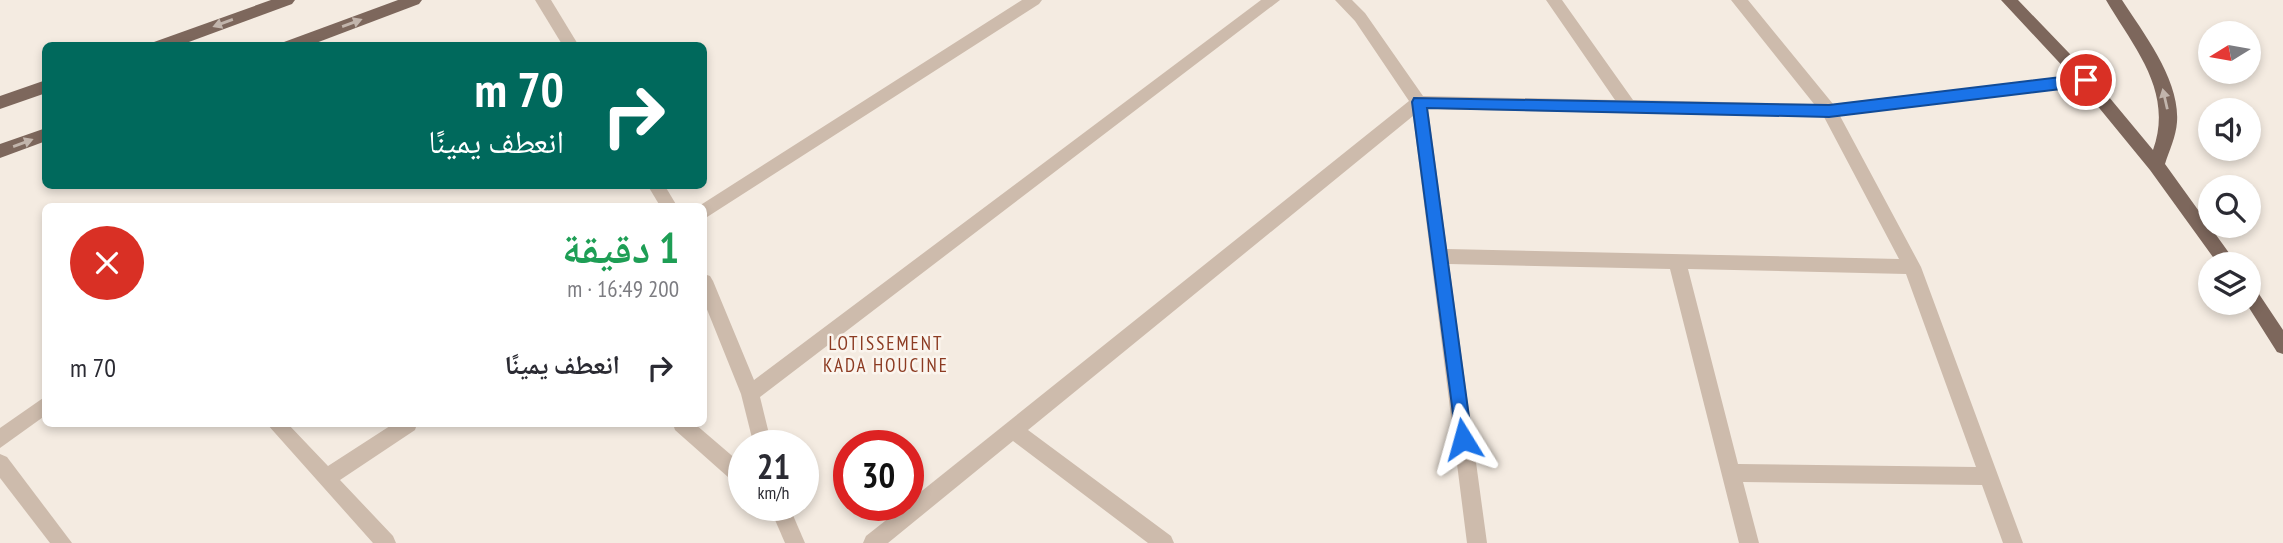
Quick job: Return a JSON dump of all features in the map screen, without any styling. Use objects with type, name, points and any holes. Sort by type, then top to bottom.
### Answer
[{"type":"main road","points":[[171,42],[287,0]]},
{"type":"main road","points":[[301,42],[414,0]]},
{"type":"main road","points":[[2009,0],[2086,80],[2156,165],[2219,252]]},
{"type":"main road","points":[[2114,0],[2152,63],[2164,91],[2170,121],[2156,165]]},
{"type":"main road","points":[[0,103],[42,87]]},
{"type":"main road","points":[[0,151],[42,135]]},
{"type":"main road","points":[[2261,312],[2283,346]]},
{"type":"street","points":[[543,0],[568,42]]},
{"type":"street","points":[[707,210],[1034,0]]},
{"type":"street","points":[[750,394],[1272,0]]},
{"type":"street","points":[[1343,0],[1360,17],[1419,102],[1477,543]]},
{"type":"street","points":[[1554,0],[1628,106]]},
{"type":"street","points":[[1739,0],[1829,111],[1912,267],[2013,543]]},
{"type":"street","points":[[873,543],[1419,102],[1829,111],[2086,80]]},
{"type":"street","points":[[1438,256],[1912,267]]},
{"type":"street","points":[[1677,262],[1749,543]]},
{"type":"street","points":[[707,288],[750,394],[759,430]]},
{"type":"street","points":[[0,439],[42,407]]},
{"type":"street","points":[[279,427],[386,543]]},
{"type":"street","points":[[326,478],[403,427]]},
{"type":"street","points":[[685,427],[728,465]]},
{"type":"street","points":[[1013,430],[1164,543]]},
{"type":"street","points":[[0,463],[62,543]]},
{"type":"street","points":[[1731,473],[1989,475]]},
{"type":"street","points":[[784,521],[795,543]]},
{"type":"district","name":"LOTISSEMENT KADA HOUCINE","points":[[886,354]]},
{"type":"route","points":[[1463,439],[1419,102],[1829,111],[2086,80]]}]
